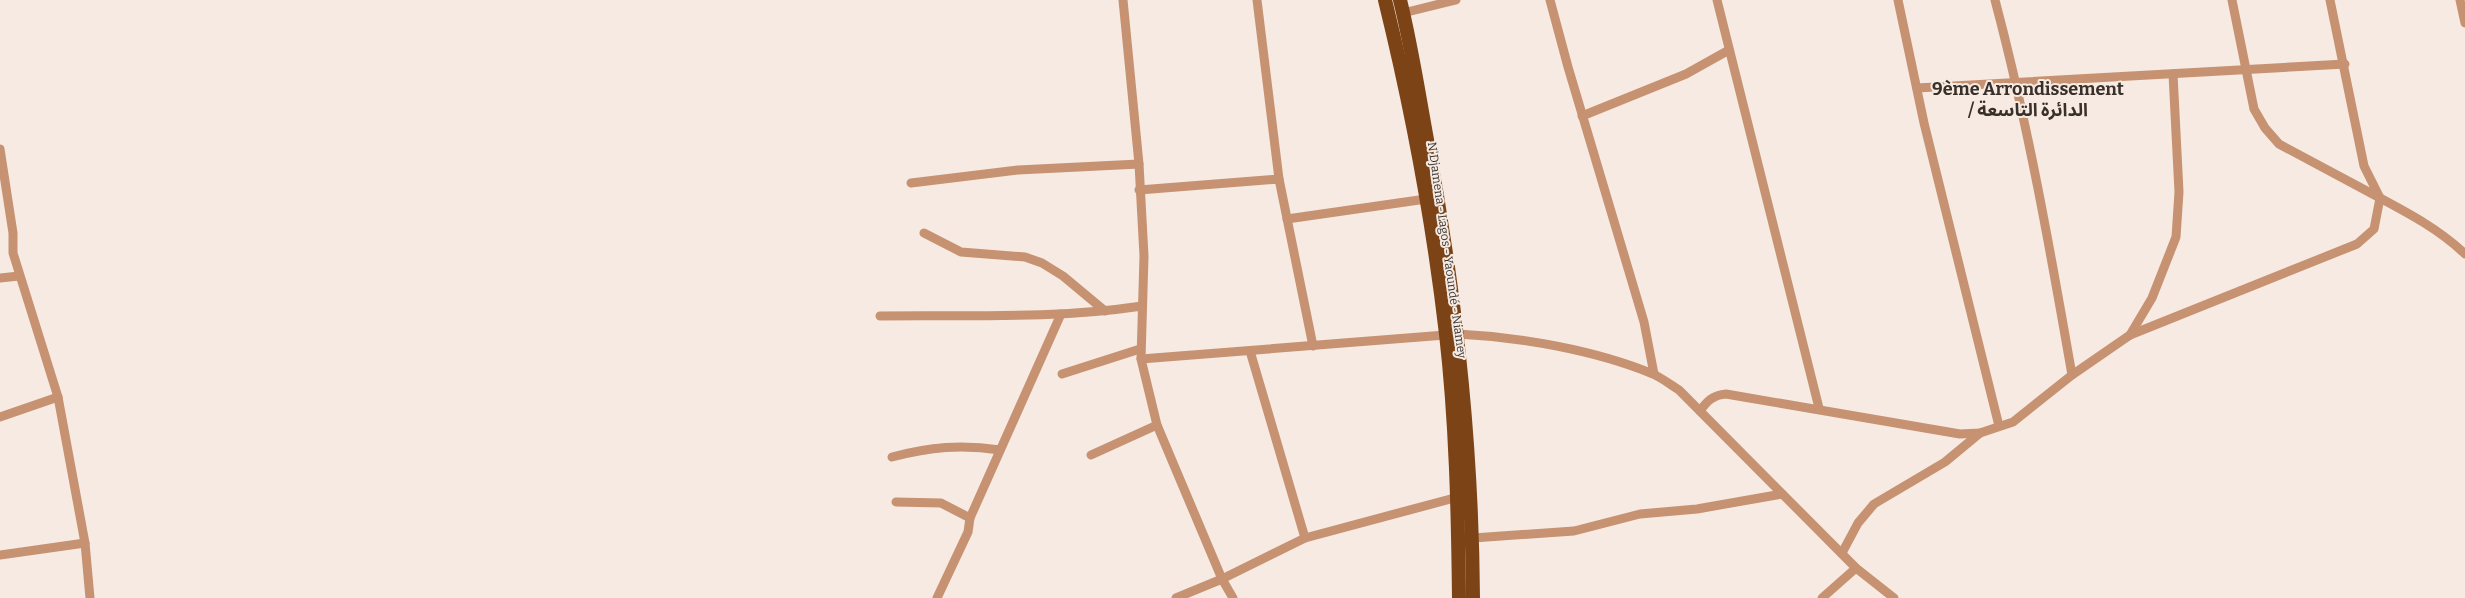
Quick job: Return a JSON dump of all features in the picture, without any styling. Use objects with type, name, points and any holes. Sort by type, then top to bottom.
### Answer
[{"type":"highway","name":"N'Djamena - Lagos - Yaoundé - Niamey","points":[[1385,0],[1418,149],[1452,334],[1458,497],[1459,598]]},
{"type":"highway","name":"N'Djamena - Lagos - Yaoundé - Niamey","points":[[1401,6],[1438,197],[1473,538],[1473,598]]},
{"type":"street","points":[[1123,0],[1139,164],[1144,256],[1141,359],[1157,425],[1222,579],[1233,598]]},
{"type":"street","points":[[1257,0],[1279,179],[1313,346]]},
{"type":"street","points":[[1401,6],[1456,0]]},
{"type":"street","points":[[1550,0],[1582,116],[1644,322],[1654,374]]},
{"type":"street","points":[[1717,0],[1819,408]]},
{"type":"street","points":[[1898,0],[1916,88],[1999,426]]},
{"type":"street","points":[[1995,0],[2017,84],[2045,216],[2072,375]]},
{"type":"street","points":[[2232,0],[2248,69],[2254,110],[2265,128],[2279,144],[2419,220],[2453,242],[2465,254]]},
{"type":"street","points":[[1700,411],[1717,394],[1726,394],[1819,408],[1938,431],[1960,434],[1980,433],[2013,422],[2072,375],[2130,335],[2357,244],[2374,229],[2380,198],[2364,166],[2330,0]]},
{"type":"street","points":[[2460,0],[2465,23]]},
{"type":"street","points":[[1582,116],[1686,74],[1730,50]]},
{"type":"street","points":[[1916,88],[2017,84],[2344,64]]},
{"type":"street","points":[[2130,335],[2152,298],[2176,237],[2179,192],[2173,74]]},
{"type":"street","points":[[0,149],[13,252],[58,397],[85,543],[90,598]]},
{"type":"street","points":[[911,182],[1018,170],[1139,164]]},
{"type":"street","points":[[1139,190],[1279,179]]},
{"type":"street","points":[[1286,219],[1426,200]]},
{"type":"street","points":[[924,232],[961,252],[1025,257],[1042,263],[1064,276],[1105,312]]},
{"type":"street","points":[[0,278],[19,276]]},
{"type":"street","points":[[880,316],[1061,314],[1105,312],[1142,306]]},
{"type":"street","points":[[937,598],[968,532],[970,518],[1061,314]]},
{"type":"street","points":[[1141,359],[1452,334],[1506,338],[1588,354],[1654,374],[1679,390],[1856,568],[1894,598]]},
{"type":"street","points":[[1062,374],[1140,349]]},
{"type":"street","points":[[1250,351],[1305,538]]},
{"type":"street","points":[[0,417],[58,397]]},
{"type":"street","points":[[1092,455],[1157,425]]},
{"type":"street","points":[[1842,553],[1858,523],[1874,504],[1945,462],[1980,433]]},
{"type":"street","points":[[892,456],[915,450],[971,445],[1000,450]]},
{"type":"street","points":[[1473,538],[1574,531],[1640,514],[1697,509],[1782,494]]},
{"type":"street","points":[[1176,598],[1222,579],[1305,538],[1458,497]]},
{"type":"street","points":[[896,502],[941,503],[970,518]]},
{"type":"street","points":[[0,555],[85,543]]},
{"type":"street","points":[[1822,598],[1856,568]]},
{"type":"district","name":"9ème Arrondissement / الدائرة التاسعة","points":[[2028,99]]}]
